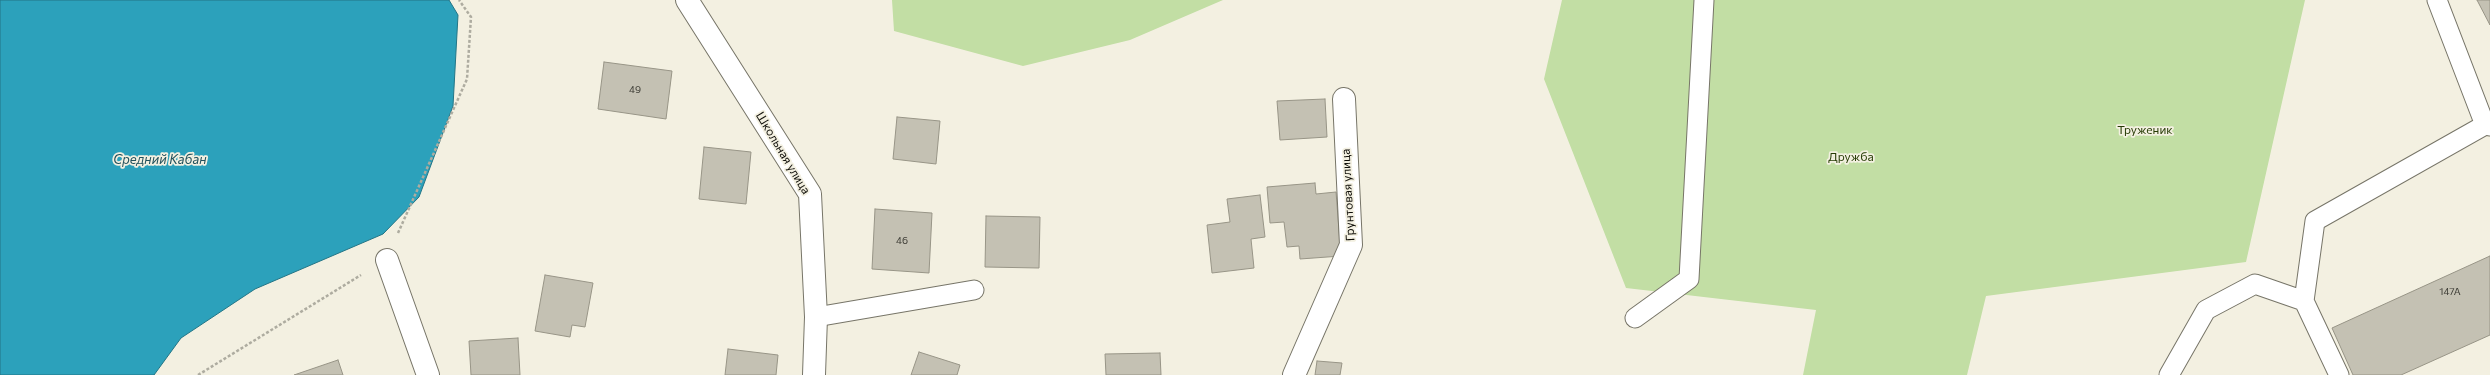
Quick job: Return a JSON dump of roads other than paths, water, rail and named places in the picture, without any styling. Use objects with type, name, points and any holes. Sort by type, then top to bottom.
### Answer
[{"type":"street","name":"Школьная улица","points":[[687,0],[810,194],[816,317],[814,375]]},
{"type":"street","name":"Грунтовая улица","points":[[1294,375],[1352,245],[1344,99]]},
{"type":"street","points":[[387,260],[428,375]]},
{"type":"lane","points":[[1634,318],[1689,279],[1704,0]]},
{"type":"lane","points":[[2339,375],[2304,301],[2315,221],[2488,125],[2437,0]]},
{"type":"lane","points":[[2169,375],[2206,310],[2255,284],[2304,301]]},
{"type":"lane","points":[[816,317],[974,290]]},
{"type":"water","name":"Средний Кабан","points":[[0,0],[449,0],[458,15],[453,106],[419,197],[383,234],[255,289],[181,338],[154,375],[0,375]]},
{"type":"park label","name":"Труженик","points":[[2145,130]]},
{"type":"park label","name":"Дружба","points":[[1851,157]]}]
